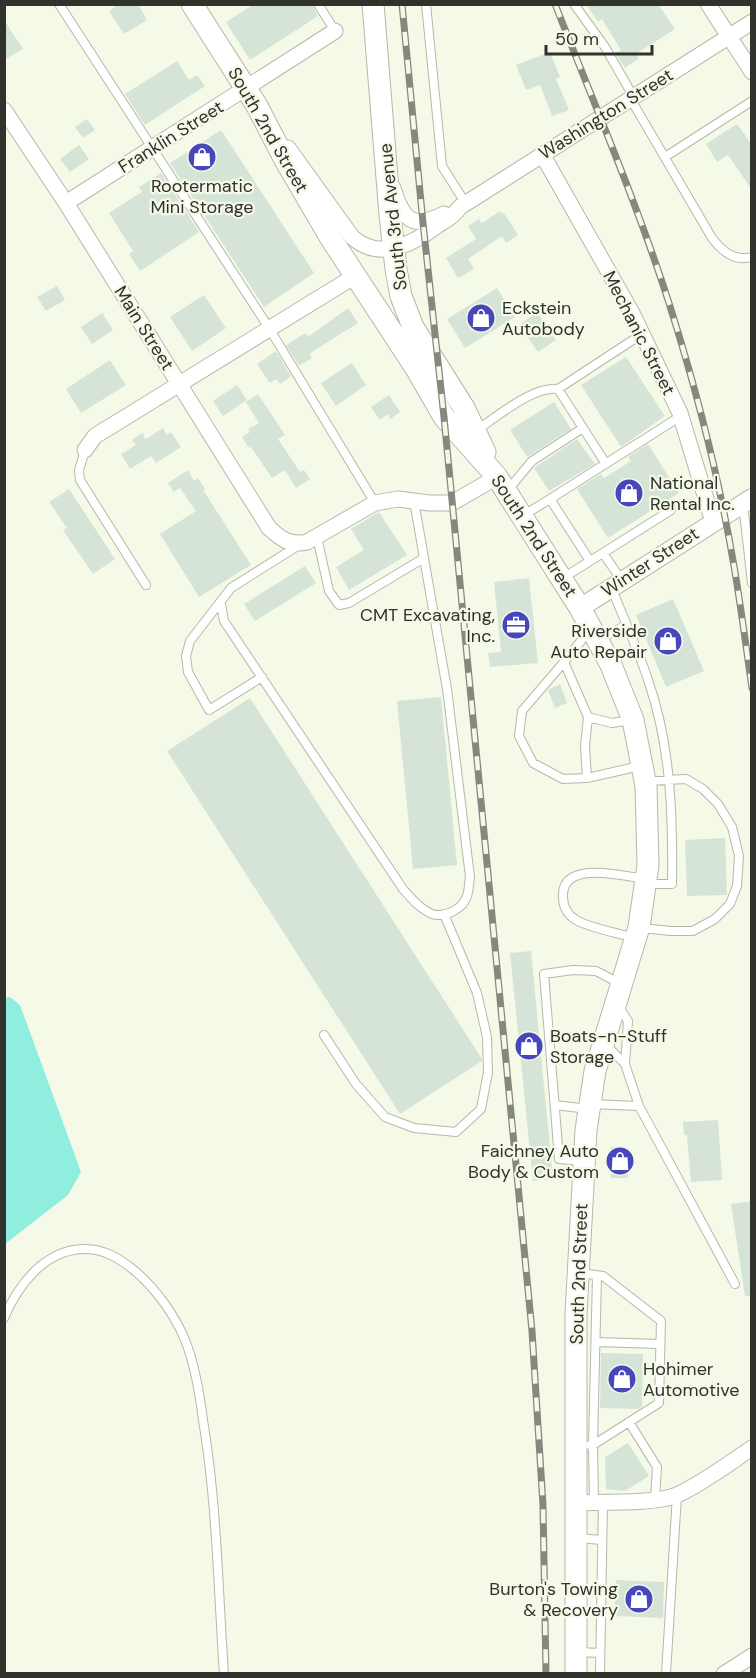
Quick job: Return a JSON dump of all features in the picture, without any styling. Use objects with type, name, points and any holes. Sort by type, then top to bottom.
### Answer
[{"type":"main road","name":"South 2nd Street","points":[[192,4],[252,98],[306,197],[417,370],[444,417],[469,435]]},
{"type":"main road","name":"South 3rd Avenue","points":[[373,4],[399,284],[409,316],[464,408],[469,435],[502,485]]},
{"type":"main road","name":"South 2nd Street","points":[[502,485],[595,634],[623,692],[633,720],[644,773],[647,881],[638,933],[595,1071],[584,1161],[588,1274],[584,1445],[591,1502],[576,1538],[576,1674]]},
{"type":"street","points":[[708,4],[752,72]]},
{"type":"street","name":"Washington Street","points":[[387,163],[400,206],[408,217],[415,222],[423,223],[463,206],[752,22]]},
{"type":"street","name":"Franklin Street","points":[[66,203],[153,149],[252,98],[335,31]]},
{"type":"street","points":[[252,98],[348,232],[361,243],[374,249],[394,249]]},
{"type":"street","name":"Main Street","points":[[4,110],[66,203],[269,528],[294,543]]},
{"type":"street","name":"Mechanic Street","points":[[542,154],[632,313],[681,416],[713,522]]},
{"type":"street","name":"Washington Street","points":[[394,249],[419,238],[463,206]]},
{"type":"street","points":[[85,450],[95,436],[355,276]]},
{"type":"street","points":[[294,543],[317,537],[375,503],[398,499],[439,504],[452,502],[502,485]]},
{"type":"street","name":"Winter Street","points":[[580,608],[747,500]]},
{"type":"street","points":[[591,1502],[655,1499],[677,1495],[752,1448]]},
{"type":"street","points":[[724,1674],[752,1656]]},
{"type":"lane","points":[[59,4],[269,328],[375,503]]},
{"type":"lane","points":[[318,4],[335,31]]},
{"type":"lane","points":[[426,4],[442,166],[463,206]]},
{"type":"lane","points":[[574,4],[605,47],[712,238],[723,252],[735,257],[752,257]]},
{"type":"lane","points":[[665,157],[752,101]]},
{"type":"lane","points":[[469,435],[528,397],[549,388],[558,389],[642,334]]},
{"type":"lane","points":[[558,389],[606,464]]},
{"type":"lane","points":[[522,516],[681,416]]},
{"type":"lane","points":[[502,485],[532,461],[583,428]]},
{"type":"lane","points":[[85,450],[79,470],[81,480],[146,585]]},
{"type":"lane","points":[[550,499],[590,561]]},
{"type":"lane","points":[[747,500],[751,582]]},
{"type":"lane","points":[[221,604],[224,621],[403,889],[420,907],[434,914],[444,914],[459,908],[467,897],[470,877],[447,689],[414,501]]},
{"type":"lane","points":[[562,578],[671,510]]},
{"type":"lane","points":[[317,537],[329,591],[339,605],[350,603],[424,558]]},
{"type":"lane","points":[[262,677],[209,710],[188,672],[186,656],[190,641],[202,623],[221,604],[231,588],[294,543]]},
{"type":"lane","points":[[603,553],[616,584],[626,625],[650,684],[661,728],[669,780],[673,838],[672,884],[585,872],[575,875],[567,883],[562,893],[564,904],[567,912],[577,921],[638,933],[693,931],[715,919],[730,904],[737,886],[739,856],[732,826],[718,804],[703,789],[686,779],[669,780],[644,773],[563,779],[533,764],[519,736],[522,711],[564,662],[595,634],[626,625]]},
{"type":"lane","points":[[564,662],[588,717],[585,746],[587,778]]},
{"type":"lane","points":[[588,717],[612,723],[633,720]]},
{"type":"lane","points":[[324,1035],[356,1084],[385,1117],[414,1128],[456,1132],[481,1109],[488,1072],[487,1037],[477,993],[444,914]]},
{"type":"lane","points":[[584,1161],[559,1159],[544,974],[573,970],[597,971],[619,994],[628,1021],[626,1064],[639,1106],[735,1284]]},
{"type":"lane","points":[[603,1042],[626,1064]]},
{"type":"lane","points":[[555,1105],[639,1106]]},
{"type":"lane","points":[[4,1318],[21,1287],[34,1270],[71,1250],[88,1249],[105,1252],[123,1261],[144,1278],[167,1307],[186,1340],[200,1397],[210,1462],[224,1674]]},
{"type":"lane","points":[[584,1445],[629,1422],[659,1403],[661,1321],[603,1276],[588,1274],[596,1342],[585,1388]]},
{"type":"lane","points":[[596,1342],[660,1344]]},
{"type":"lane","points":[[629,1422],[657,1467],[655,1499]]},
{"type":"lane","points":[[666,1674],[677,1495]]},
{"type":"lane","points":[[591,1502],[602,1540],[600,1674]]},
{"type":"lane","points":[[576,1538],[602,1540]]},
{"type":"lane","points":[[576,1652],[600,1653]]},
{"type":"water","points":[[10,997],[20,1005],[81,1172],[68,1195],[5,1244],[4,998]]},
{"type":"building","points":[[119,4],[138,4],[147,20],[124,34],[109,11]]},
{"type":"building","points":[[254,4],[312,4],[318,16],[250,60],[226,22]]},
{"type":"building","points":[[586,4],[658,4],[675,29],[636,54],[639,58],[625,68],[615,53],[621,50],[602,19],[598,22]]},
{"type":"building","points":[[4,20],[23,49],[4,60]]},
{"type":"building","points":[[550,52],[560,77],[556,79],[569,110],[552,116],[540,85],[526,90],[516,65]]},
{"type":"building","points":[[177,61],[189,80],[197,75],[205,86],[145,125],[125,94]]},
{"type":"building","points":[[87,119],[95,130],[83,138],[75,127]]},
{"type":"building","points":[[737,124],[752,145],[752,190],[728,155],[717,162],[706,144]]},
{"type":"building","points":[[221,130],[314,273],[264,307],[170,163]]},
{"type":"building","points":[[79,145],[89,159],[70,172],[60,159]]},
{"type":"building","points":[[161,173],[199,232],[140,271],[129,254],[133,251],[109,213],[142,192],[139,187]]},
{"type":"building","points":[[500,211],[504,213],[518,235],[506,243],[502,236],[468,259],[474,269],[458,278],[446,258],[476,239],[468,226],[479,219],[482,223]]},
{"type":"building","points":[[57,286],[65,300],[46,311],[37,297]]},
{"type":"building","points":[[497,288],[515,317],[465,348],[447,319]]},
{"type":"building","points":[[204,295],[226,328],[192,351],[170,317]]},
{"type":"building","points":[[348,308],[358,323],[312,352],[310,354],[312,358],[299,366],[286,345],[306,333],[308,337]]},
{"type":"building","points":[[537,312],[556,340],[538,352],[519,325]]},
{"type":"building","points":[[102,313],[113,330],[92,344],[81,327]]},
{"type":"building","points":[[276,351],[291,376],[280,384],[276,379],[270,383],[257,364]]},
{"type":"building","points":[[626,357],[665,416],[621,447],[581,385]]},
{"type":"building","points":[[110,360],[126,385],[81,413],[66,389]]},
{"type":"building","points":[[352,363],[366,385],[336,406],[321,383]]},
{"type":"building","points":[[237,385],[247,400],[223,416],[213,401]]},
{"type":"building","points":[[258,394],[285,435],[278,439],[300,472],[304,470],[310,479],[296,488],[285,470],[272,478],[242,437],[250,432],[248,429],[259,423],[246,402]]},
{"type":"building","points":[[389,395],[400,412],[390,419],[388,414],[380,420],[371,407]]},
{"type":"building","points":[[554,402],[571,429],[527,457],[510,430]]},
{"type":"building","points":[[163,428],[167,435],[171,432],[181,447],[156,463],[151,456],[130,469],[121,454],[136,445],[132,440],[142,433],[146,439]]},
{"type":"building","points":[[577,439],[595,464],[549,491],[534,468]]},
{"type":"building","points":[[648,444],[679,493],[608,538],[577,489],[601,474],[604,478],[631,461],[628,457]]},
{"type":"building","points":[[188,470],[194,481],[198,478],[205,489],[203,490],[251,565],[199,597],[160,534],[196,511],[180,488],[174,492],[168,483]]},
{"type":"building","points":[[69,489],[115,559],[93,574],[63,530],[67,528],[49,502]]},
{"type":"building","points":[[379,512],[407,555],[349,590],[336,567],[364,550],[351,529]]},
{"type":"building","points":[[305,566],[316,583],[255,621],[244,604]]},
{"type":"building","points":[[529,578],[538,663],[490,667],[488,653],[501,652],[494,582]]},
{"type":"building","points":[[673,599],[704,671],[666,687],[636,615]]},
{"type":"building","points":[[560,684],[567,703],[555,708],[548,690]]},
{"type":"building","points":[[441,697],[457,865],[413,869],[397,701]]},
{"type":"building","points":[[250,698],[482,1059],[400,1114],[167,751]]},
{"type":"building","points":[[725,838],[727,895],[687,896],[685,840]]},
{"type":"building","points":[[531,951],[553,1179],[533,1181],[510,953]]},
{"type":"building","points":[[718,1120],[722,1180],[691,1182],[687,1135],[684,1135],[683,1122]]},
{"type":"building","points":[[611,1147],[626,1147],[626,1152],[629,1152],[628,1178],[611,1178]]},
{"type":"building","points":[[752,1201],[752,1296],[745,1296],[731,1204]]},
{"type":"building","points":[[601,1353],[643,1354],[642,1407],[638,1409],[600,1408]]},
{"type":"building","points":[[628,1443],[649,1476],[625,1491],[606,1489],[605,1457]]},
{"type":"building","points":[[616,1580],[664,1582],[663,1618],[614,1616]]},
{"type":"railway","points":[[402,4],[532,1331],[543,1505],[546,1674]]},
{"type":"railway","points":[[555,4],[633,200],[683,349],[722,504],[737,581],[752,688]]},
{"type":"place","name":"Rootermatic Mini Storage","points":[[202,157]]},
{"type":"place","name":"Eckstein Autobody","points":[[481,318]]},
{"type":"place","name":"National Rental Inc.","points":[[629,493]]},
{"type":"place","name":"CMT Excavating, Inc.","points":[[516,625]]},
{"type":"place","name":"Riverside Auto Repair","points":[[668,641]]},
{"type":"place","name":"Boats-n-Stuff Storage","points":[[529,1046]]},
{"type":"place","name":"Faichney Auto Body & Custom","points":[[620,1161]]},
{"type":"place","name":"Hohimer Automotive","points":[[622,1379]]},
{"type":"place","name":"Burton's Towing & Recovery","points":[[639,1599]]}]
